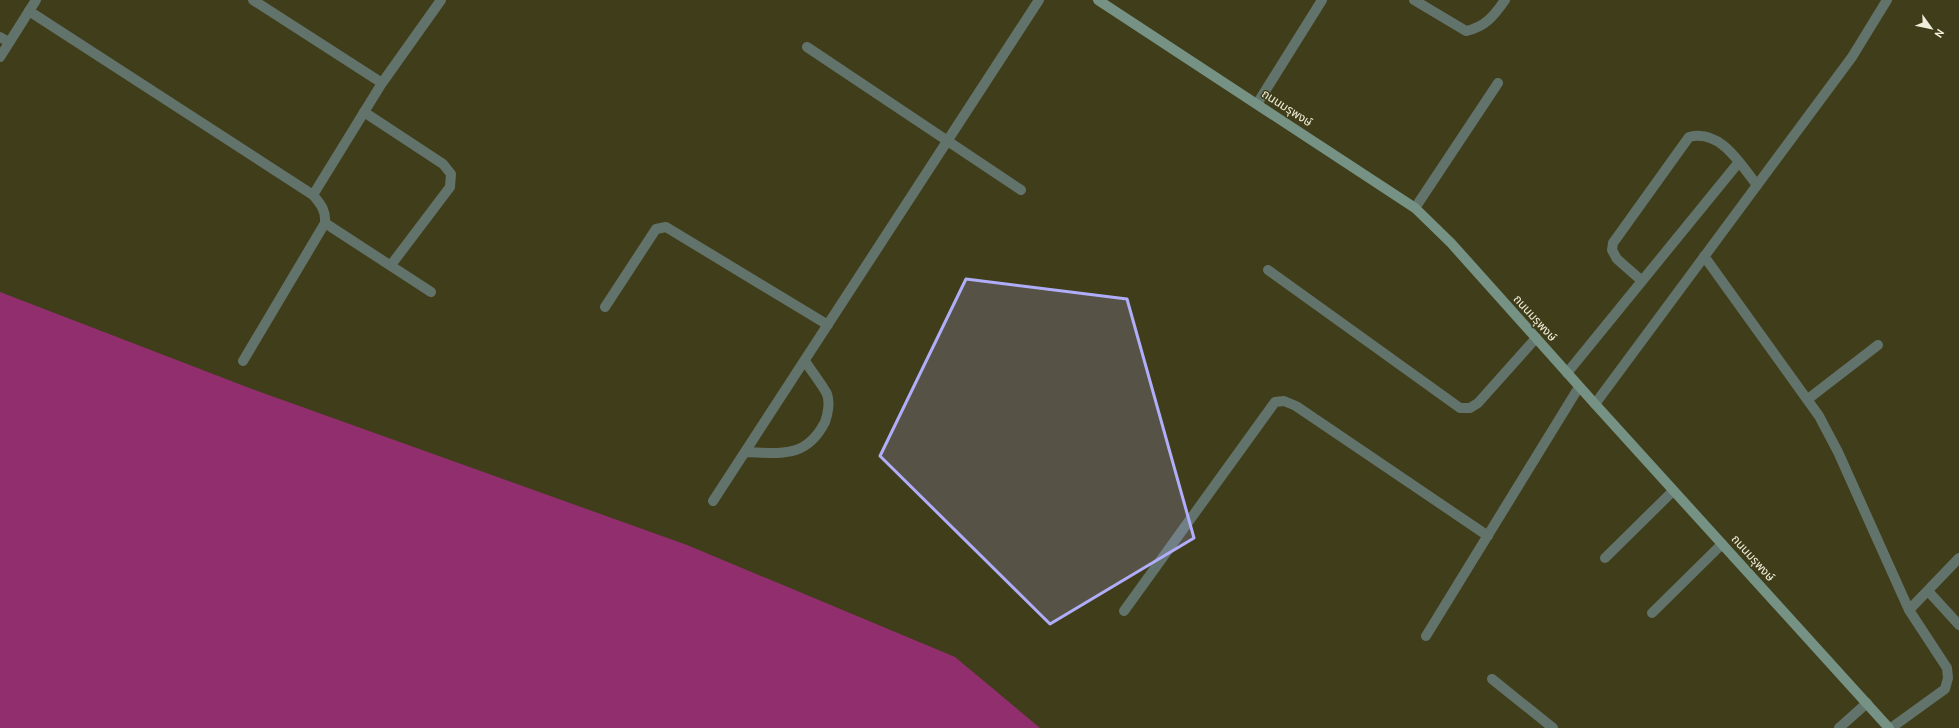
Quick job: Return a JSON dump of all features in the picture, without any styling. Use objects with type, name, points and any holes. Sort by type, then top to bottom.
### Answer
[{"type":"main road","name":"ถนนมรุพงษ์","points":[[1098,0],[1415,208],[1451,243],[1673,491],[1890,728]]},
{"type":"street","points":[[0,57],[36,0]]},
{"type":"street","points":[[253,0],[382,83]]},
{"type":"street","points":[[313,195],[382,83],[440,0]]},
{"type":"street","points":[[713,501],[1039,0]]},
{"type":"street","points":[[1257,104],[1322,0]]},
{"type":"street","points":[[1414,0],[1466,31],[1478,29],[1493,18],[1506,0]]},
{"type":"street","points":[[1595,404],[1852,57],[1887,0]]},
{"type":"street","points":[[29,11],[313,195],[323,207],[326,215],[325,223],[243,361]]},
{"type":"street","points":[[0,37],[9,42]]},
{"type":"street","points":[[807,47],[1021,190]]},
{"type":"street","points":[[1415,208],[1498,83]]},
{"type":"street","points":[[364,112],[443,164],[451,174],[450,187],[391,265]]},
{"type":"street","points":[[1642,281],[1617,259],[1612,250],[1613,243],[1689,137],[1700,134],[1711,137],[1720,142],[1757,185]]},
{"type":"street","points":[[1567,373],[1738,162]]},
{"type":"street","points":[[325,223],[431,292]]},
{"type":"street","points":[[606,307],[656,229],[666,227],[828,325]]},
{"type":"street","points":[[1704,256],[1808,399],[1838,452],[1909,610],[1947,668],[1948,678],[1945,689],[1890,728]]},
{"type":"street","points":[[1268,270],[1460,408],[1470,408],[1478,403],[1536,338]]},
{"type":"street","points":[[1808,399],[1878,345]]},
{"type":"street","points":[[745,452],[781,453],[796,450],[807,445],[818,436],[827,417],[827,395],[805,361]]},
{"type":"street","points":[[1426,636],[1579,387]]},
{"type":"street","points":[[1124,611],[1275,402],[1284,401],[1296,406],[1488,536]]},
{"type":"street","points":[[1605,558],[1673,491]]},
{"type":"street","points":[[1652,613],[1722,544]]},
{"type":"street","points":[[1909,610],[1959,558]]},
{"type":"street","points":[[1928,591],[1959,625]]},
{"type":"street","points":[[1492,679],[1553,728]]},
{"type":"street","points":[[1839,728],[1867,703]]},
{"type":"highlighted area","points":[[966,279],[1127,299],[1194,538],[1050,624],[880,456]]},
{"type":"shaded area","points":[[0,292],[252,389],[687,545],[955,657],[1040,728],[0,728]]}]
